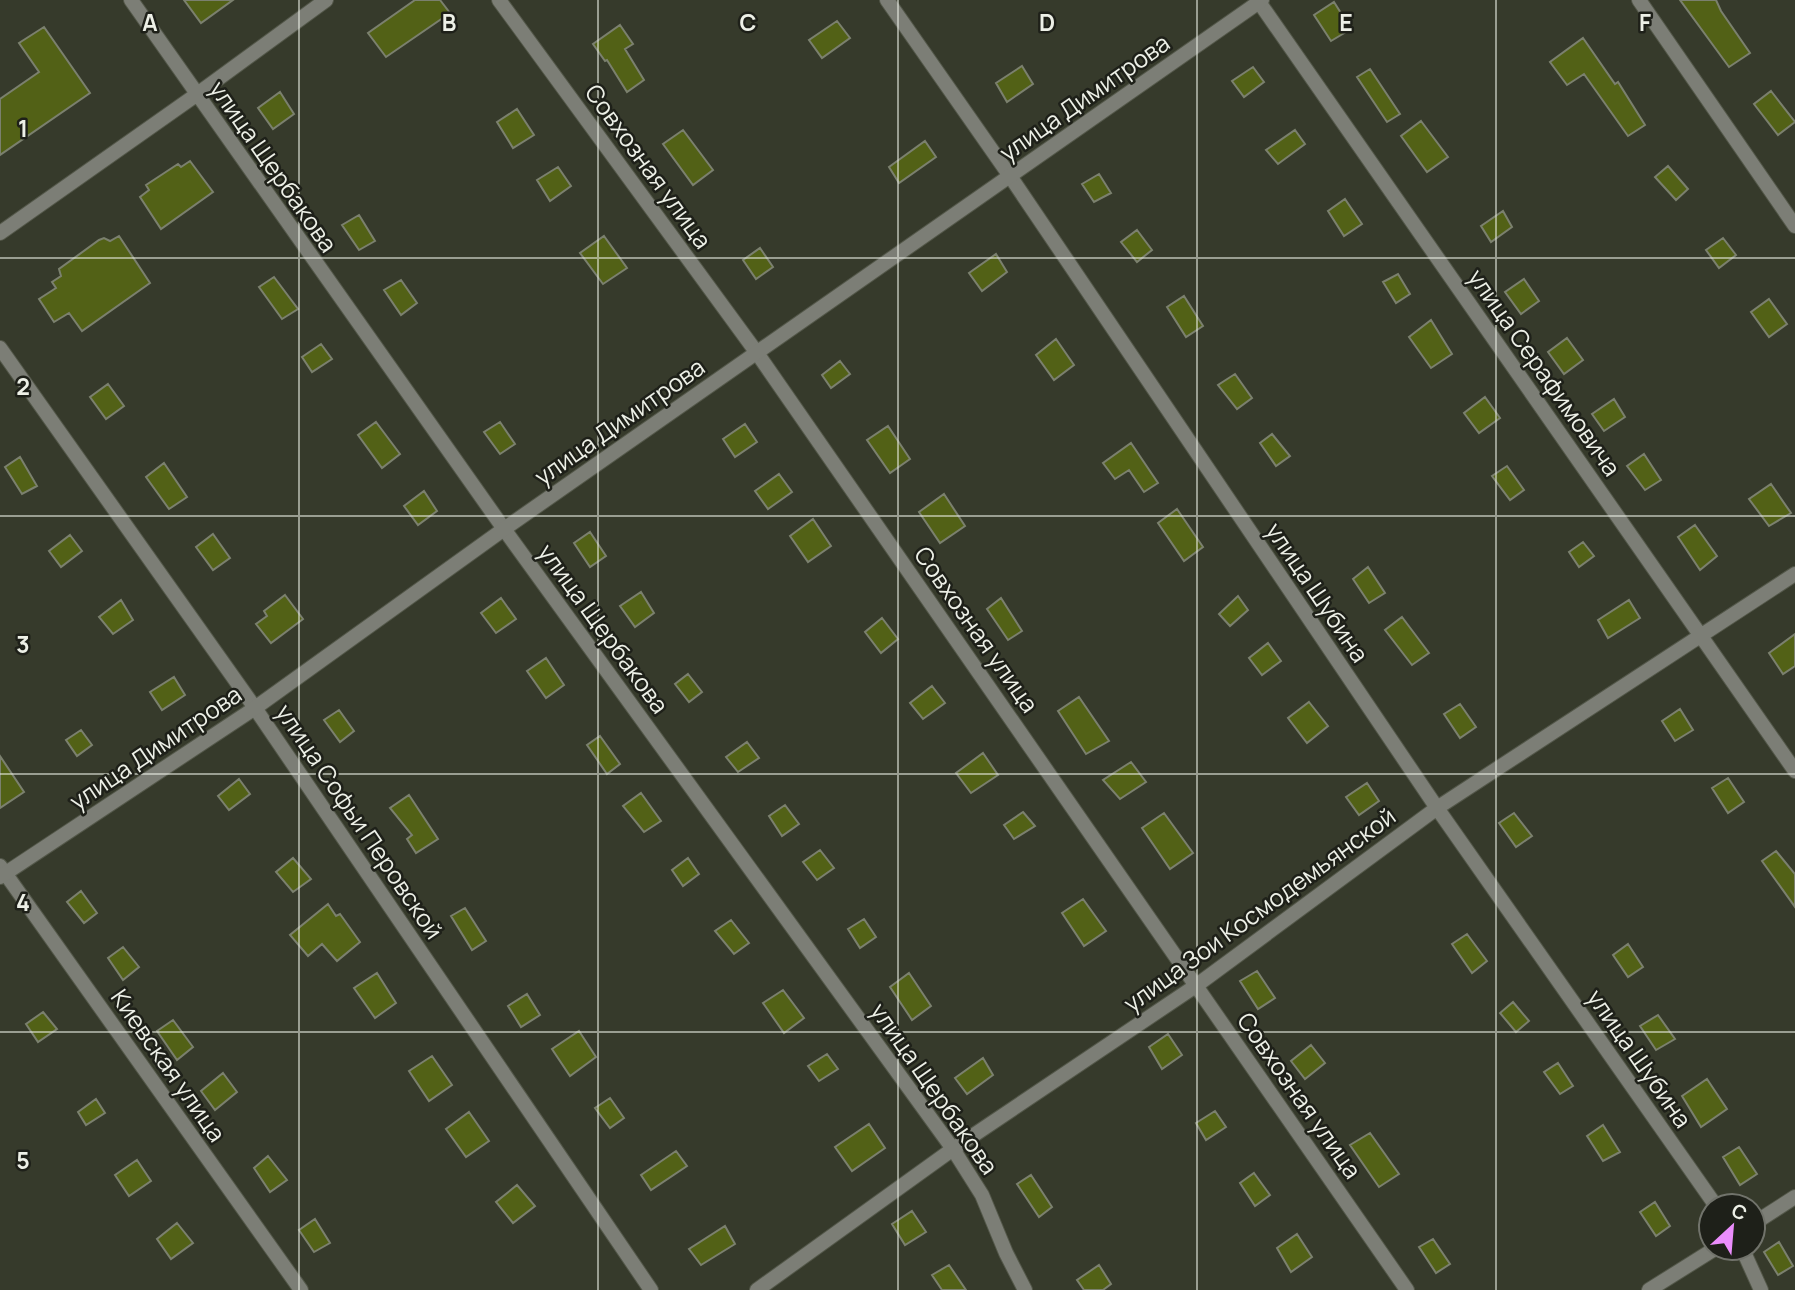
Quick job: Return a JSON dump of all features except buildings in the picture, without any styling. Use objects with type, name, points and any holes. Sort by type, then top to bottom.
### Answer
[{"type":"street","name":"улица Щербакова","points":[[131,0],[504,528],[953,1149],[982,1195],[1025,1290]]},
{"type":"street","points":[[0,233],[326,0]]},
{"type":"street","name":"Совхозная улица","points":[[499,0],[757,353],[1407,1290]]},
{"type":"street","name":"улица Шубина","points":[[887,0],[1010,176],[1437,808],[1706,1192]]},
{"type":"street","points":[[1639,0],[1795,226]]},
{"type":"street","name":"улица Димитрова","points":[[2,872],[255,708],[504,528],[1259,1]]},
{"type":"street","name":"улица Серафимовича","points":[[1259,1],[1795,771]]},
{"type":"street","name":"улица Софьи Перовской","points":[[0,348],[255,708],[652,1290]]},
{"type":"street","name":"улица Зои Космодемьянской","points":[[757,1290],[953,1149],[1197,985],[1437,808],[1795,574]]},
{"type":"street","name":"Киевская улица","points":[[2,872],[301,1290]]},
{"type":"street","points":[[1767,1215],[1795,1197]]},
{"type":"street","points":[[1649,1290],[1697,1260]]},
{"type":"street","points":[[1748,1262],[1761,1290]]}]
